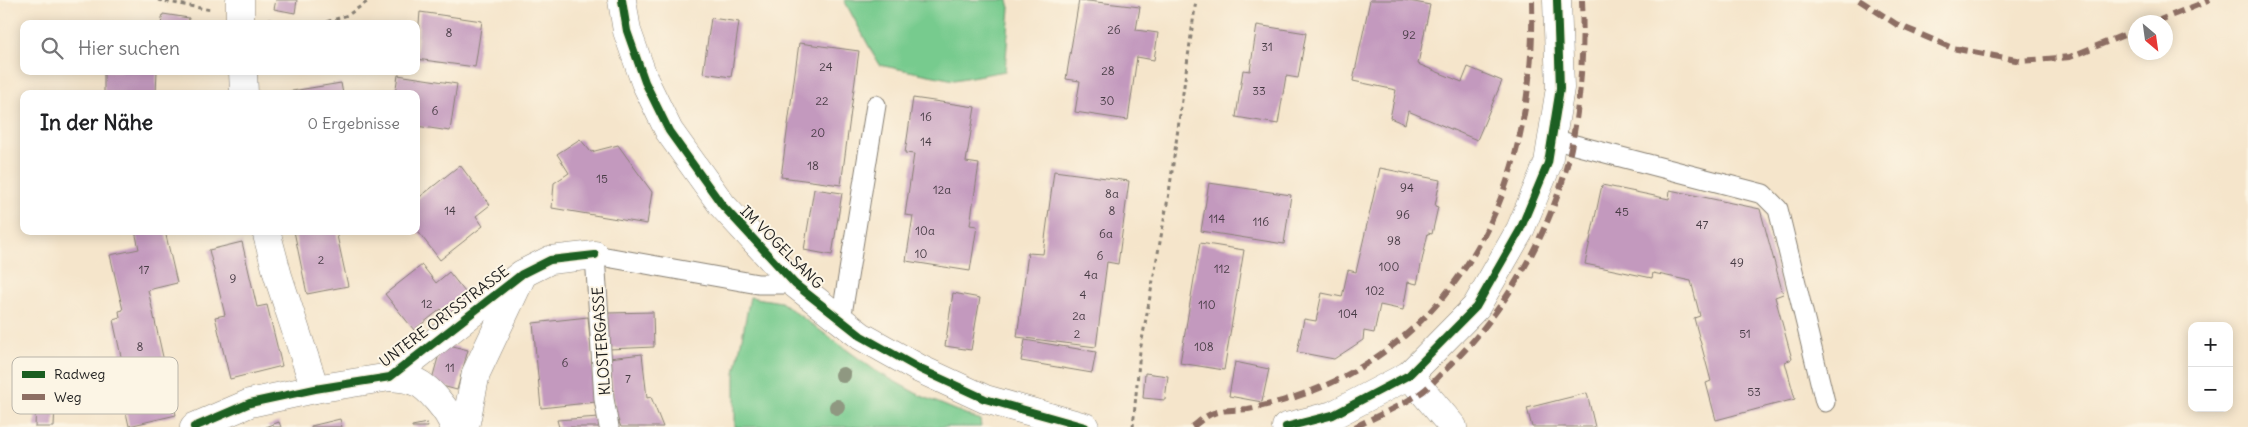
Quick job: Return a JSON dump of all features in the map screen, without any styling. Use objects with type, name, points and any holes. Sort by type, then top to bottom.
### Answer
[{"type":"street","name":"IM VOGELSANG","points":[[622,0],[627,31],[644,82],[669,131],[722,205],[795,284],[861,336],[920,369],[985,399],[1081,427]]},
{"type":"street","points":[[1286,427],[1332,415],[1409,375],[1476,307],[1520,230],[1548,163],[1560,88],[1557,0]]},
{"type":"street","points":[[243,75],[244,90]]},
{"type":"street","points":[[267,235],[278,276],[315,389]]},
{"type":"street","name":"UNTERE ORTSSTRASSE","points":[[390,377],[522,274],[550,260],[595,255]]},
{"type":"street","points":[[464,427],[476,373],[522,274]]},
{"type":"street","points":[[1409,375],[1453,427]]},
{"type":"street","name":"UNTERE ORTSSTRASSE","points":[[194,427],[250,403],[315,389],[390,377],[415,381],[436,398],[452,420],[454,427]]},
{"type":"lane","points":[[841,320],[876,105]]},
{"type":"lane","points":[[1552,139],[1763,194],[1778,209],[1825,402]]},
{"type":"lane","points":[[595,255],[758,284],[795,284]]},
{"type":"lane","name":"KLOSTERGASSE","points":[[595,255],[604,399],[609,427]]},
{"type":"path","points":[[158,0],[240,13]]},
{"type":"path","points":[[332,20],[348,15],[370,0]]},
{"type":"path","points":[[1133,427],[1140,351],[1169,193],[1196,0]]},
{"type":"green space","points":[[844,0],[1008,0],[1010,8],[1005,71],[954,80],[879,65]]},
{"type":"green space","points":[[750,297],[781,302],[876,371],[919,395],[980,420],[981,427],[735,427],[735,373]]},
{"type":"building","points":[[276,0],[297,0],[295,13],[274,9]]},
{"type":"building","points":[[1079,0],[1140,7],[1136,30],[1158,33],[1154,60],[1137,57],[1128,120],[1075,112],[1080,81],[1066,79]]},
{"type":"building","points":[[1370,0],[1404,0],[1430,5],[1418,64],[1462,82],[1468,67],[1502,81],[1477,140],[1408,111],[1405,124],[1390,118],[1396,90],[1353,81]]},
{"type":"building","points":[[420,12],[482,21],[475,67],[420,60]]},
{"type":"building","points":[[163,14],[189,18],[189,20],[162,20]]},
{"type":"building","points":[[711,18],[739,22],[731,77],[703,73]]},
{"type":"building","points":[[1257,25],[1306,33],[1298,78],[1286,76],[1278,124],[1236,117],[1243,70],[1250,71]]},
{"type":"building","points":[[799,43],[859,51],[841,185],[781,177]]},
{"type":"building","points":[[104,75],[157,75],[156,90],[104,90]]},
{"type":"building","points":[[398,75],[457,84],[450,131],[420,127],[420,90],[396,90]]},
{"type":"building","points":[[341,83],[342,90],[298,90]]},
{"type":"building","points":[[913,98],[975,107],[966,162],[979,164],[970,225],[977,226],[970,271],[906,261],[913,216],[905,215],[914,154],[905,153]]},
{"type":"building","points":[[580,139],[591,152],[618,145],[652,192],[647,224],[552,208],[554,183],[569,173],[557,154]]},
{"type":"building","points":[[460,165],[490,205],[476,216],[483,226],[440,260],[420,234],[420,197]]},
{"type":"building","points":[[1380,168],[1440,180],[1435,206],[1438,207],[1432,234],[1428,233],[1417,284],[1408,282],[1403,310],[1380,305],[1374,333],[1364,331],[1363,340],[1334,359],[1297,352],[1304,319],[1316,321],[1322,293],[1342,297],[1348,270],[1356,272]]},
{"type":"building","points":[[1054,171],[1129,181],[1118,264],[1107,262],[1096,347],[1017,337],[1028,253],[1043,254]]},
{"type":"building","points":[[1209,183],[1291,195],[1284,244],[1201,231]]},
{"type":"building","points":[[1602,185],[1669,199],[1670,190],[1760,209],[1783,294],[1775,297],[1792,359],[1785,362],[1795,399],[1716,420],[1706,383],[1711,381],[1694,318],[1700,316],[1691,281],[1653,273],[1652,278],[1585,264]]},
{"type":"building","points":[[814,189],[842,193],[832,255],[804,250]]},
{"type":"building","points":[[136,235],[166,235],[177,283],[148,290],[163,357],[121,357],[113,320],[120,318],[119,311],[123,310],[110,255],[139,249]]},
{"type":"building","points":[[295,235],[337,235],[348,286],[307,294]]},
{"type":"building","points":[[242,242],[257,307],[267,305],[282,366],[230,379],[215,317],[225,315],[209,250]]},
{"type":"building","points":[[1200,243],[1244,250],[1224,370],[1180,363]]},
{"type":"building","points":[[422,265],[436,283],[449,272],[469,297],[445,316],[441,309],[414,330],[385,294]]},
{"type":"building","points":[[953,293],[980,298],[971,350],[945,346]]},
{"type":"building","points":[[653,312],[654,347],[609,349],[608,313]]},
{"type":"building","points":[[588,317],[596,402],[541,408],[533,323]]},
{"type":"building","points":[[1025,340],[1096,352],[1092,373],[1021,361]]},
{"type":"building","points":[[442,343],[468,350],[457,390],[431,383]]},
{"type":"building","points":[[642,354],[647,398],[651,397],[663,427],[621,427],[615,412],[609,358]]},
{"type":"building","points":[[1235,362],[1269,369],[1262,402],[1229,396]]},
{"type":"building","points":[[1145,373],[1168,376],[1165,400],[1143,398]]},
{"type":"building","points":[[1587,393],[1595,427],[1532,427],[1527,408]]},
{"type":"building","points":[[36,414],[55,414],[54,427],[35,427]]},
{"type":"building","points":[[126,414],[176,414],[176,415],[129,426]]},
{"type":"building","points":[[599,417],[602,427],[559,427],[557,420]]},
{"type":"building","points":[[340,419],[342,427],[311,427],[311,426]]},
{"type":"building","points":[[279,422],[281,427],[266,427]]},
{"type":"building","points":[[427,423],[428,427],[412,427],[412,426]]},
{"type":"marked path","points":[[1192,427],[1208,415],[1226,410],[1248,409],[1283,401],[1341,378],[1391,347],[1432,309],[1466,266],[1492,219],[1511,168],[1524,114],[1531,57],[1532,0]]},
{"type":"marked path","points":[[1355,427],[1406,402],[1431,385],[1466,349],[1507,296],[1541,236],[1565,174],[1572,143],[1578,108],[1581,72],[1582,0]]},
{"type":"marked path","points":[[1859,0],[1896,24],[1952,48],[2021,61],[2070,57],[2128,33]]},
{"type":"marked path","points":[[2172,15],[2210,0]]},
{"type":"cycle path","points":[[622,0],[627,31],[645,82],[669,131],[722,205],[795,284],[861,336],[920,369],[985,399],[1085,427]]},
{"type":"cycle path","points":[[1286,427],[1333,415],[1409,375],[1476,307],[1520,230],[1548,163],[1560,88],[1557,0]]},
{"type":"cycle path","points":[[194,427],[250,403],[315,389],[390,377],[522,274],[550,260],[595,255]]}]
